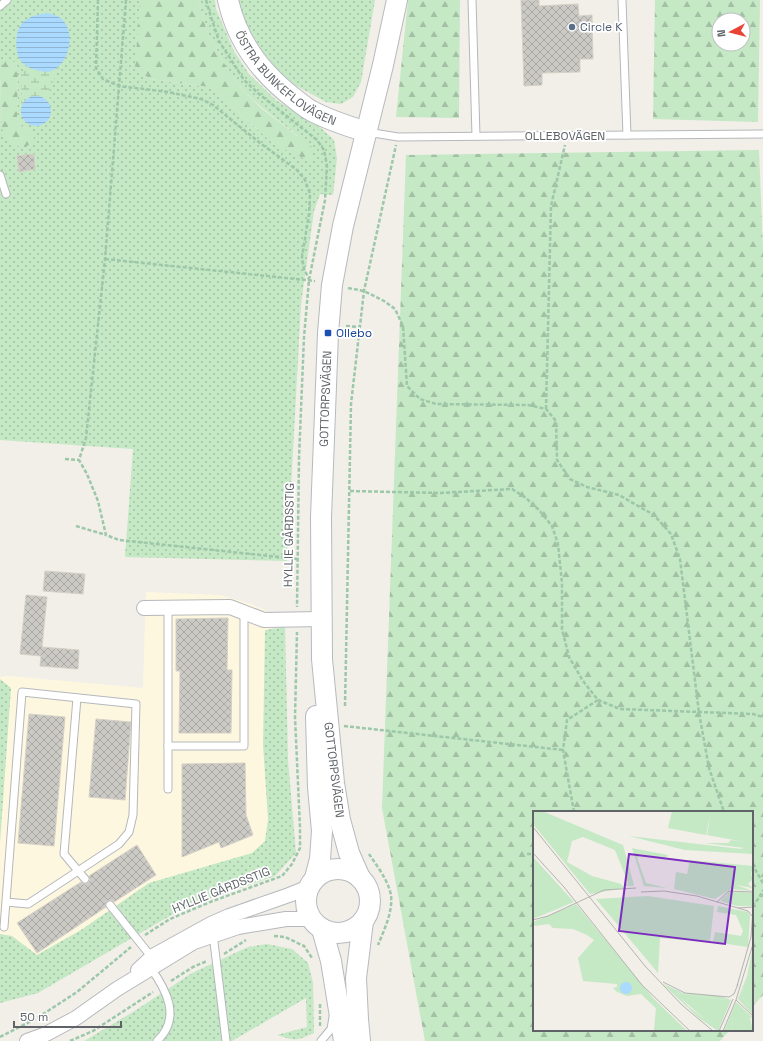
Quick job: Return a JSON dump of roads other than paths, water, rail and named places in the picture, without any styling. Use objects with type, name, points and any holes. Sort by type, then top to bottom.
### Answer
[{"type":"street","name":"ÖSTRA BUNKEFLOVÄGEN","points":[[228,0],[238,30],[254,60],[281,88],[309,109],[337,123],[367,132]]},
{"type":"street","name":"GOTTORPSVÄGEN","points":[[383,65],[390,0]]},
{"type":"street","name":"GOTTORPSVÄGEN","points":[[360,1041],[356,978],[363,921],[368,911],[370,898],[366,887],[348,853],[340,820],[334,783],[322,659],[321,516],[328,333],[332,285],[343,226],[367,132],[397,0]]},
{"type":"street","points":[[144,608],[168,606],[230,607],[264,620],[322,619]]},
{"type":"street","name":"GOTTORPSVÄGEN","points":[[322,659],[316,690],[316,732],[322,831],[320,859],[306,898],[306,909],[316,924],[331,961],[344,1041]]},
{"type":"street","points":[[27,1041],[46,1034],[76,1018],[152,964],[212,929],[229,916],[289,896],[312,883],[327,871],[338,869],[351,872],[360,878]]},
{"type":"street","points":[[212,929],[238,927],[265,921],[286,919],[316,924],[333,933],[345,933],[355,928],[363,921]]},
{"type":"lane","points":[[0,6],[7,0]]},
{"type":"lane","points":[[472,0],[476,136]]},
{"type":"lane","points":[[622,0],[627,135]]},
{"type":"lane","name":"OLLEBOVÄGEN","points":[[367,132],[398,137],[763,134]]},
{"type":"lane","points":[[0,175],[6,194]]},
{"type":"lane","points":[[168,606],[168,789]]},
{"type":"lane","points":[[168,746],[244,746],[244,612]]},
{"type":"lane","points":[[4,927],[22,692],[136,704],[133,815],[129,832],[119,844],[28,904],[6,902]]},
{"type":"lane","points":[[77,698],[64,854],[85,879]]},
{"type":"lane","points":[[110,905],[139,940],[168,998],[170,1015],[166,1029],[157,1041]]},
{"type":"lane","points":[[212,929],[226,1041]]},
{"type":"lane","points":[[322,1040],[331,1029],[336,993]]},
{"type":"water","points":[[48,13],[58,16],[65,22],[70,37],[67,54],[63,61],[58,67],[46,72],[30,68],[24,63],[18,55],[16,43],[19,29],[26,20],[39,14]]},
{"type":"water","points":[[36,96],[47,100],[51,111],[47,122],[36,126],[25,122],[21,111],[25,100]]},
{"type":"place","name":"Circle K","points":[[572,27]]},
{"type":"place","name":"Ollebo","points":[[328,333]]}]
